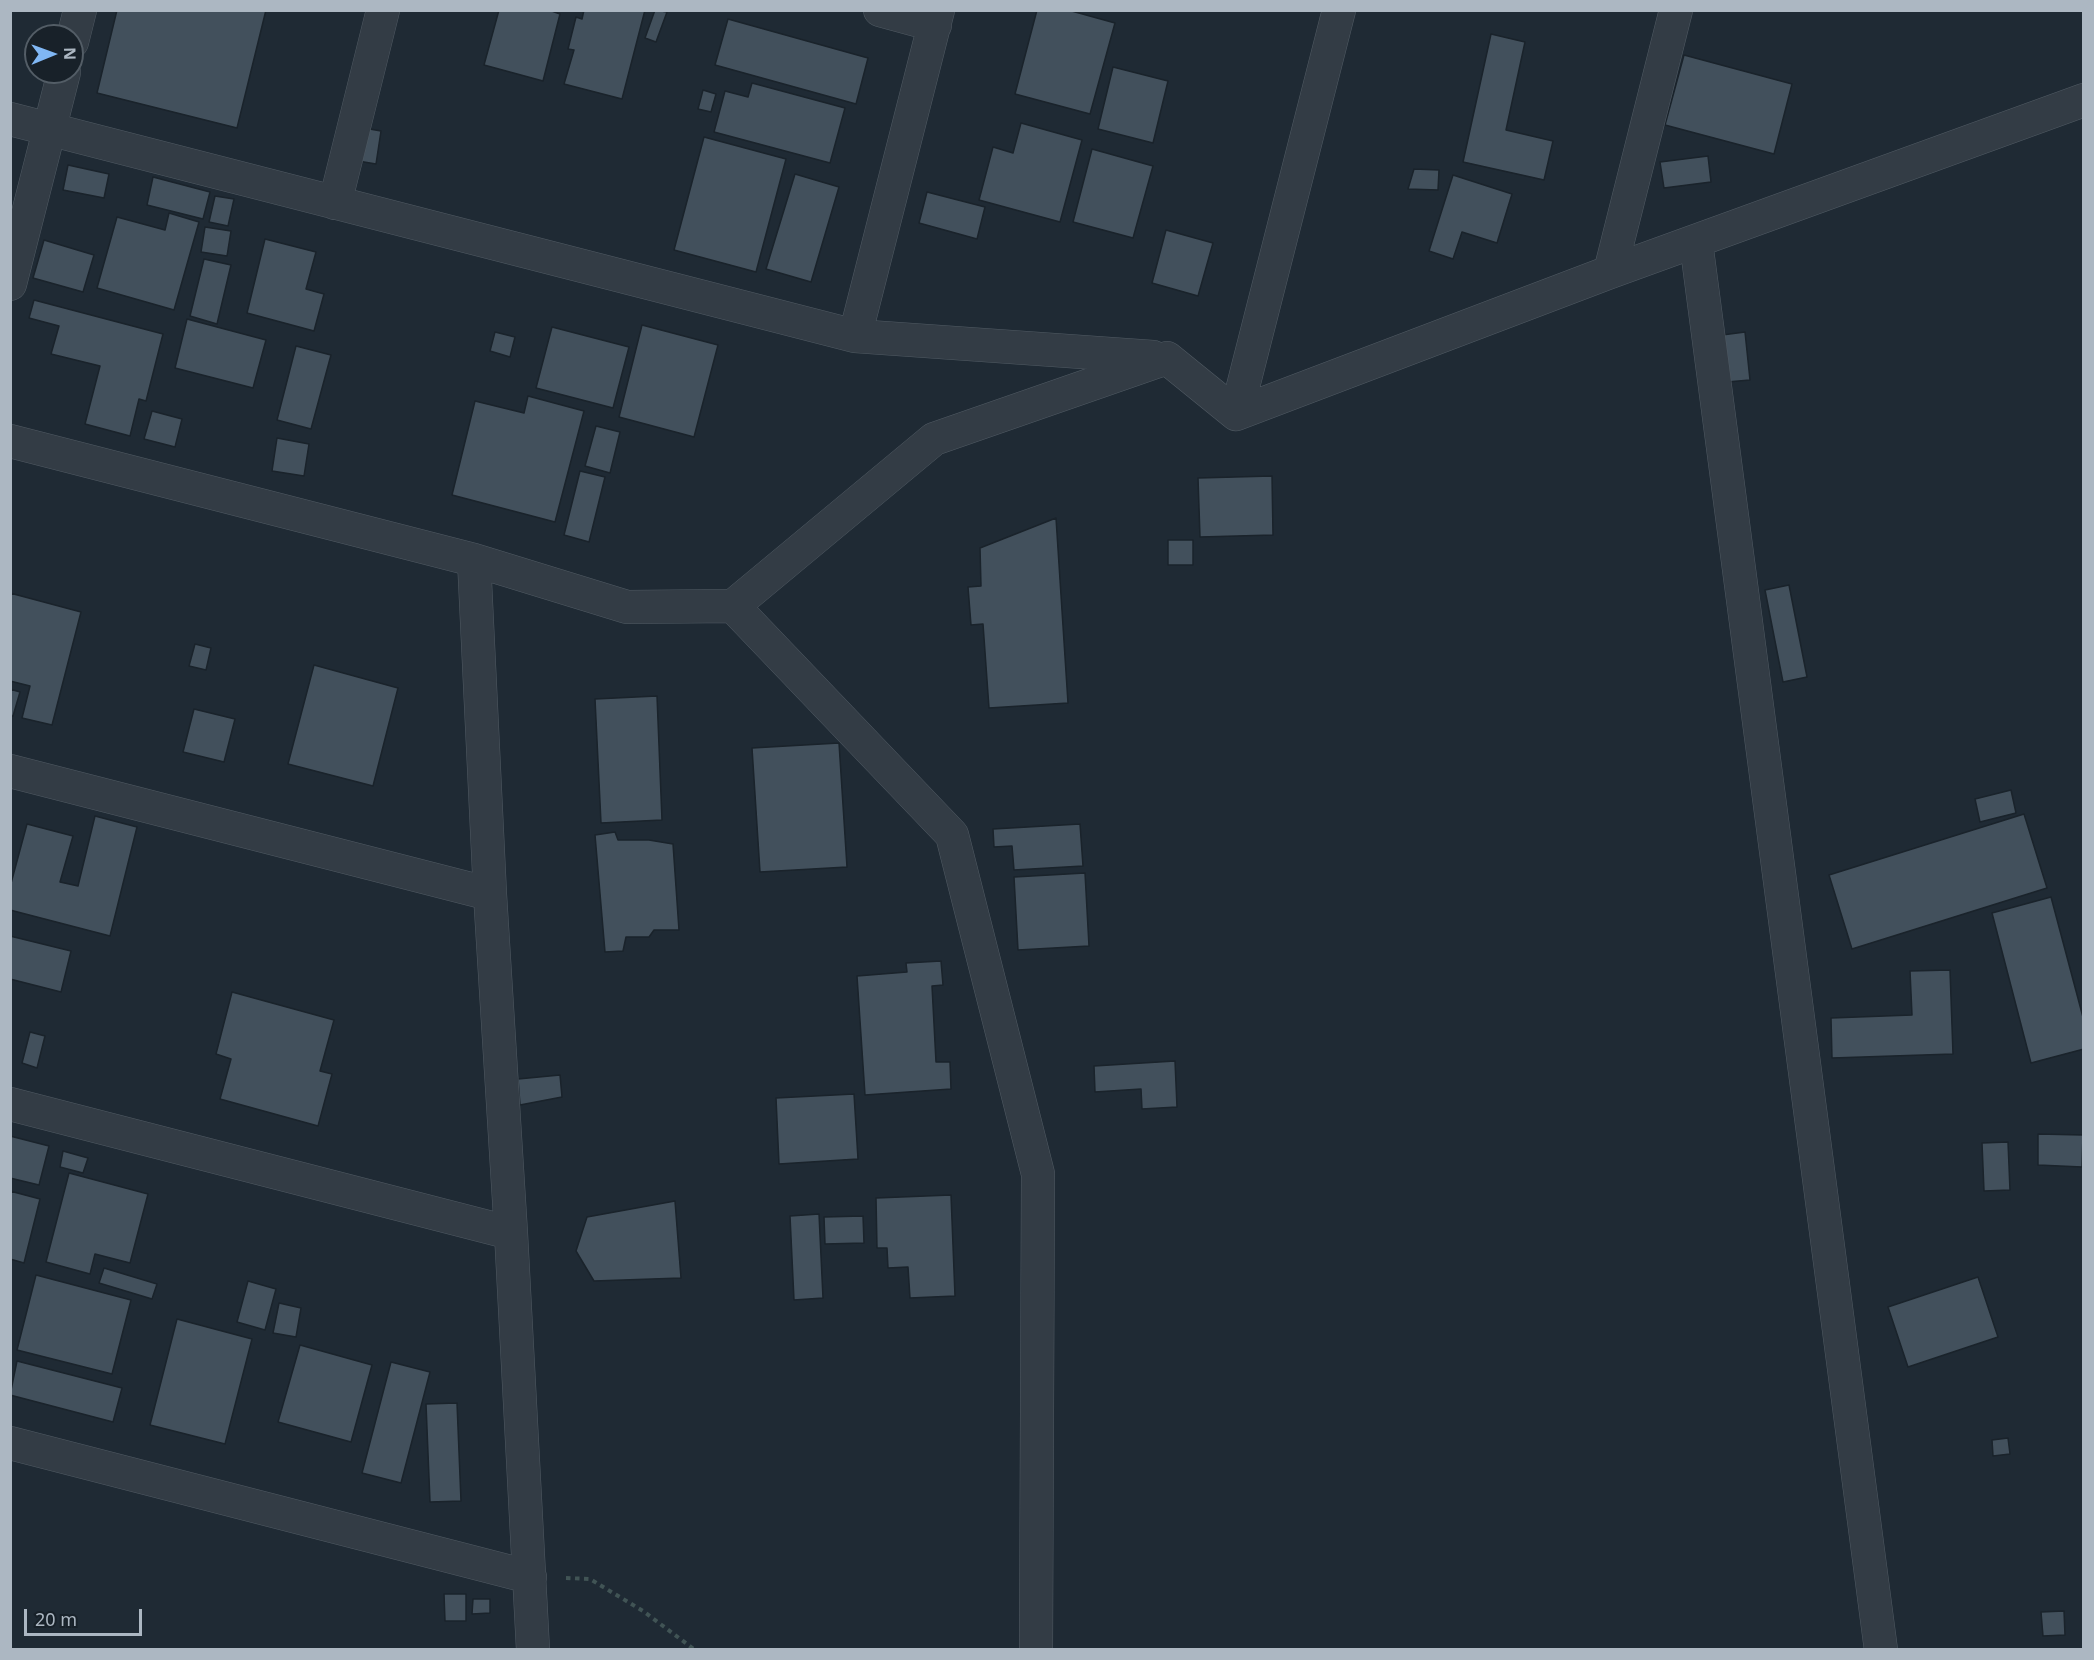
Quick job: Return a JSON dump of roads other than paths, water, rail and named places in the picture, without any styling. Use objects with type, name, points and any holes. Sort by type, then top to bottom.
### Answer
[{"type":"street","points":[[334,203],[383,10]]},
{"type":"street","points":[[855,336],[937,18],[880,10]]},
{"type":"street","points":[[1236,414],[1339,10]]},
{"type":"street","points":[[1610,272],[1676,10]]},
{"type":"street","points":[[10,284],[61,84]]},
{"type":"street","points":[[1236,414],[1610,272],[2084,100]]},
{"type":"street","points":[[10,119],[855,336],[1167,357],[1236,414]]},
{"type":"street","points":[[1696,242],[1881,1650]]},
{"type":"street","points":[[10,441],[474,560],[627,608],[734,606],[934,438],[1167,357]]},
{"type":"street","points":[[474,560],[490,894],[533,1650]]},
{"type":"street","points":[[734,606],[952,835],[1038,1174],[1036,1650]]},
{"type":"street","points":[[10,771],[490,894]]},
{"type":"street","points":[[10,1104],[511,1233]]},
{"type":"street","points":[[10,1443],[530,1577]]}]
